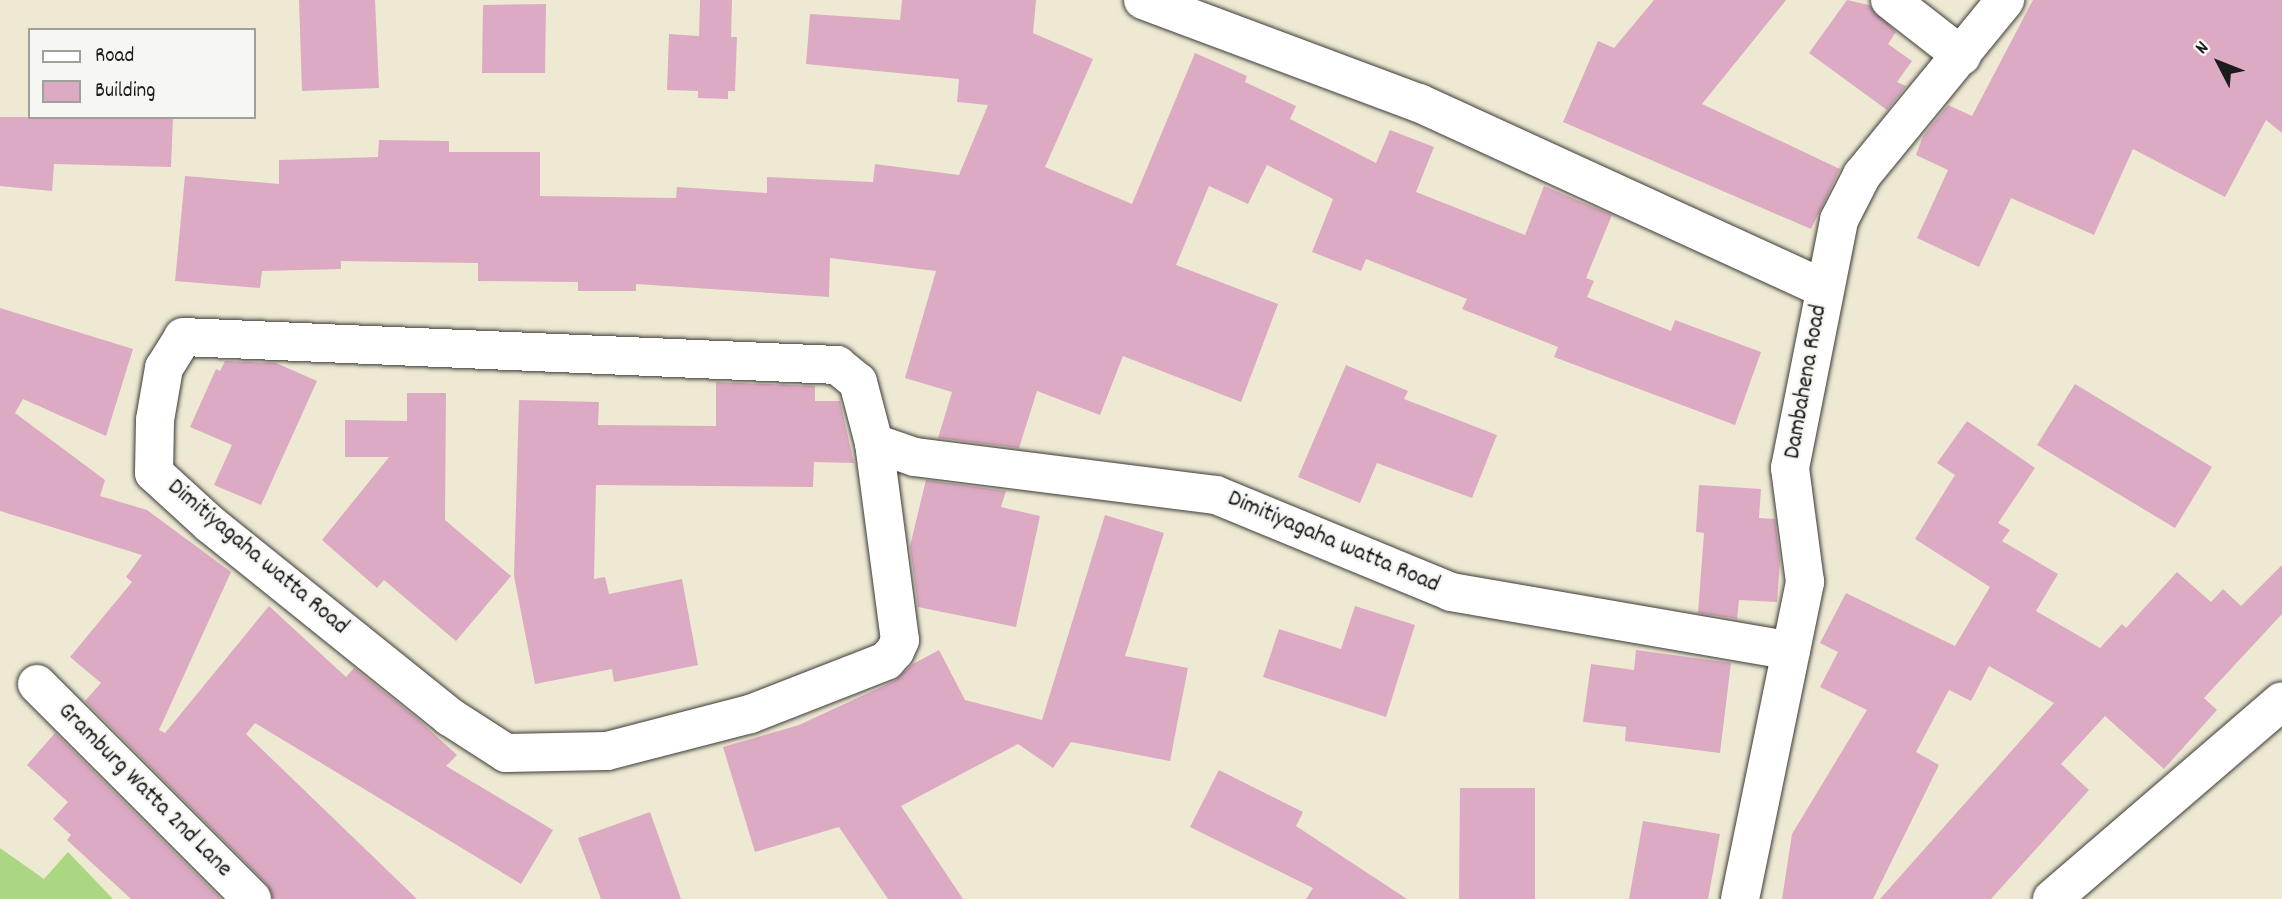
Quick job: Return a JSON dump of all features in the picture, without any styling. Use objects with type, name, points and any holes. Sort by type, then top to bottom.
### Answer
[{"type":"street","points":[[1143,0],[1419,103],[1824,288]]},
{"type":"street","points":[[1891,0],[1962,56]]},
{"type":"street","name":"Dambahena Road","points":[[1740,899],[1805,582],[1790,468],[1839,220],[1862,175],[1962,56],[2005,0]]},
{"type":"street","name":"Dimitiyagaha watta Road","points":[[183,337],[837,365],[858,382],[874,443],[900,640],[886,661],[750,714],[607,751],[506,753],[450,717],[211,525],[154,473],[155,420],[164,368],[183,337]]},
{"type":"street","name":"Dimitiyagaha watta Road","points":[[874,443],[915,457],[1216,495],[1451,592],[1791,651]]},
{"type":"street","name":"Gramburg Watta 2nd Lane","points":[[37,684],[252,899]]},
{"type":"street","points":[[2052,899],[2282,701]]},
{"type":"green space","points":[[0,848],[44,879],[68,852],[113,899],[0,899]]},
{"type":"building","points":[[299,0],[375,0],[379,88],[302,91]]},
{"type":"building","points":[[700,0],[732,0],[731,37],[737,37],[735,91],[728,91],[728,99],[698,98],[698,91],[667,90],[669,34],[699,36]]},
{"type":"building","points":[[902,0],[1036,0],[1033,33],[1093,59],[1045,167],[1132,204],[1195,53],[1247,76],[1245,82],[1296,106],[1290,119],[1376,163],[1390,130],[1434,147],[1416,192],[1525,235],[1544,186],[1612,215],[1586,278],[1594,281],[1587,297],[1671,331],[1675,320],[1761,352],[1735,425],[1554,357],[1558,347],[1462,309],[1467,299],[1366,259],[1361,271],[1312,252],[1333,199],[1267,165],[1248,204],[1209,186],[1176,265],[1278,304],[1241,402],[1123,356],[1100,415],[1037,391],[1019,448],[938,438],[952,392],[905,378],[936,271],[830,258],[829,297],[636,284],[636,291],[578,291],[578,282],[478,281],[478,263],[341,261],[341,269],[262,271],[260,288],[175,281],[185,176],[279,184],[279,160],[378,157],[379,140],[449,141],[449,152],[540,152],[540,196],[676,198],[677,187],[767,193],[767,177],[873,182],[875,164],[959,175],[988,105],[957,102],[959,79],[806,64],[810,14],[900,20]]},
{"type":"building","points":[[1654,0],[1786,0],[1702,104],[1840,169],[1811,229],[1563,122],[1598,41],[1614,48]]},
{"type":"building","points":[[1847,0],[1869,5],[1896,32],[1888,44],[1912,61],[1897,82],[1906,86],[1887,110],[1809,53]]},
{"type":"building","points":[[2033,0],[2282,0],[2282,133],[2266,120],[2225,197],[2133,149],[2094,235],[2011,198],[1979,267],[1917,238],[1948,170],[1916,155],[1923,136],[1948,105],[1972,116]]},
{"type":"building","points":[[546,4],[545,73],[482,73],[483,5]]},
{"type":"building","points":[[0,117],[173,119],[171,167],[54,164],[52,191],[0,186]]},
{"type":"building","points":[[0,308],[133,349],[106,436],[23,399],[15,413],[105,480],[100,496],[147,510],[231,572],[159,730],[165,733],[269,606],[346,677],[354,668],[420,721],[457,755],[446,766],[553,830],[521,884],[255,723],[246,734],[417,899],[273,899],[267,884],[85,701],[101,683],[70,657],[132,582],[126,577],[142,555],[0,511]]},
{"type":"building","points":[[225,361],[276,363],[317,381],[261,505],[214,485],[232,445],[190,427],[216,369],[220,371]]},
{"type":"building","points":[[1346,365],[1408,391],[1404,399],[1497,435],[1472,498],[1377,463],[1360,503],[1298,477]]},
{"type":"building","points":[[716,382],[815,386],[815,401],[840,401],[854,463],[814,462],[813,487],[596,485],[594,579],[605,577],[609,594],[682,579],[698,665],[614,682],[612,669],[535,684],[514,576],[519,400],[599,402],[598,425],[716,426]]},
{"type":"building","points":[[2075,384],[2212,467],[2175,528],[2037,445]]},
{"type":"building","points":[[407,393],[446,393],[445,520],[511,576],[456,641],[384,580],[377,588],[322,540],[389,457],[345,457],[345,420],[407,421]]},
{"type":"building","points":[[1967,421],[2035,468],[1998,523],[2010,530],[2002,541],[2058,574],[2036,611],[2100,648],[2122,624],[2126,628],[2177,572],[2211,602],[2223,589],[2241,606],[2282,565],[2282,614],[2204,698],[2217,710],[2164,769],[2105,716],[2061,764],[2089,790],[1991,899],[1880,899],[2054,703],[1989,666],[1971,701],[1949,690],[1916,752],[1939,765],[1873,899],[1782,899],[1792,834],[1867,710],[1820,687],[1838,652],[1820,643],[1846,593],[1955,646],[1990,587],[1915,539],[1955,475],[1937,463]]},
{"type":"building","points":[[926,480],[1006,491],[1001,507],[1040,516],[1016,627],[918,607],[910,546]]},
{"type":"building","points":[[1699,485],[1761,489],[1759,518],[1775,519],[1780,562],[1777,602],[1739,600],[1737,619],[1698,613],[1704,533],[1696,532]]},
{"type":"building","points":[[1105,515],[1164,533],[1125,656],[1188,668],[1170,761],[1071,742],[1053,768],[1018,744],[901,806],[963,899],[888,899],[839,827],[755,852],[723,747],[799,725],[894,681],[913,664],[939,650],[965,700],[1042,720]]},
{"type":"building","points":[[1355,606],[1415,625],[1386,717],[1263,677],[1279,629],[1341,649]]},
{"type":"building","points":[[1636,650],[1731,663],[1720,753],[1625,741],[1626,727],[1583,722],[1591,664],[1634,670]]},
{"type":"building","points":[[55,733],[221,899],[131,899],[67,840],[71,835],[53,819],[68,802],[27,765]]},
{"type":"building","points":[[1219,770],[1303,812],[1296,826],[1407,899],[1306,899],[1313,888],[1190,827]]},
{"type":"building","points":[[1460,788],[1535,788],[1535,899],[1459,899]]},
{"type":"building","points":[[650,812],[681,899],[601,899],[578,838]]},
{"type":"building","points":[[1643,821],[1720,834],[1708,899],[1629,899]]}]
